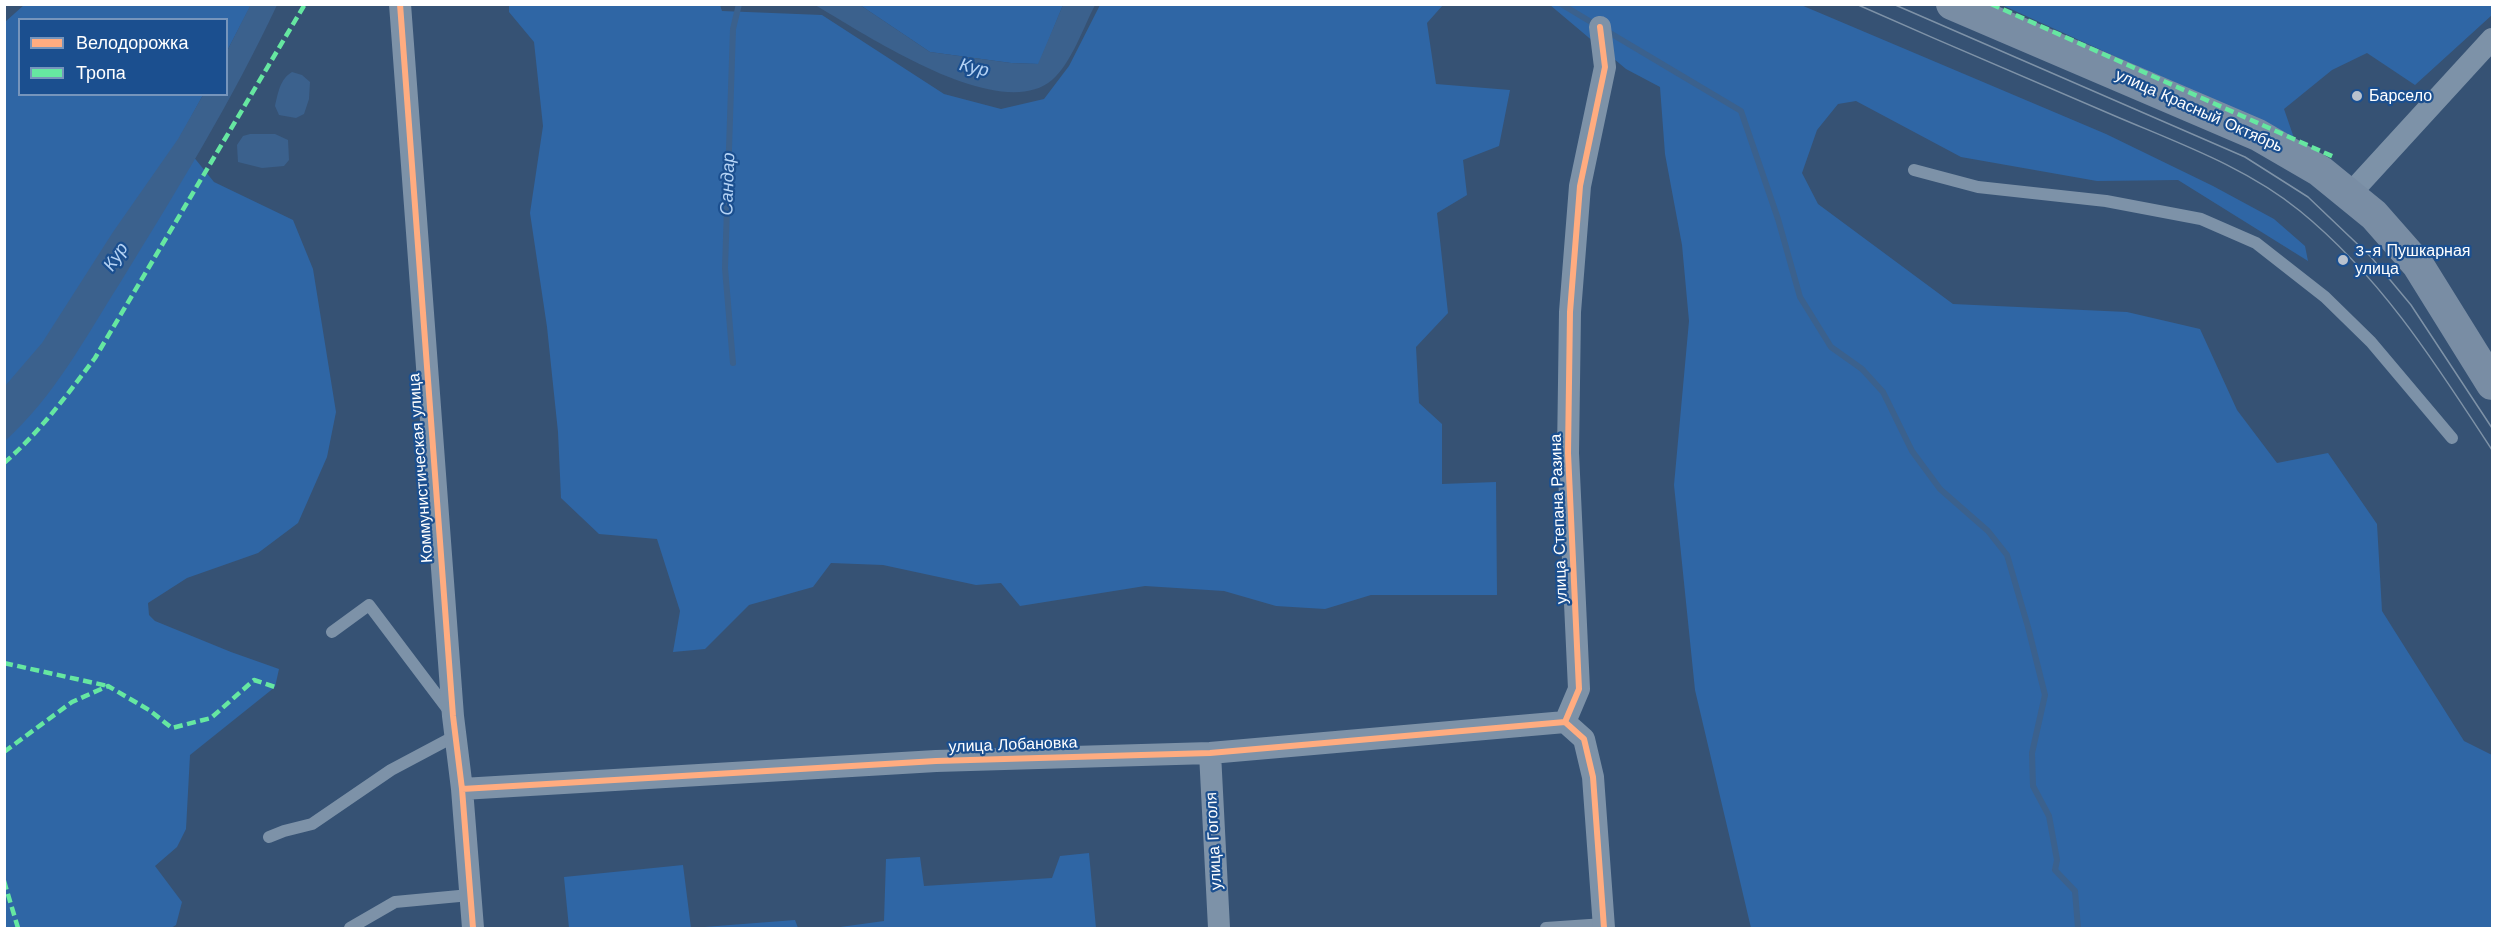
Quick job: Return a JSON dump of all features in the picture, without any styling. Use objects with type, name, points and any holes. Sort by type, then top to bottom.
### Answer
[{"type":"main road","name":"улица Красный Октябрь","points":[[1952,4],[2258,135],[2320,171],[2374,214],[2418,265],[2493,384]]},
{"type":"street","name":"Коммунистическая улица","points":[[400,4],[454,726],[462,789],[473,928]]},
{"type":"street","name":"улица Степана Разина","points":[[1565,722],[1579,689],[1568,453],[1570,312],[1580,186],[1605,68],[1600,27]]},
{"type":"street","points":[[2349,195],[2493,39]]},
{"type":"street","points":[[1565,722],[1584,739],[1593,777],[1604,926]]},
{"type":"street","name":"улица Лобановка","points":[[462,789],[936,761],[1210,753],[1565,722]]},
{"type":"street","name":"улица Гоголя","points":[[1210,753],[1219,928]]},
{"type":"lane","points":[[1914,170],[1978,187],[2106,201],[2201,219],[2256,243],[2325,297],[2363,334],[2452,438]]},
{"type":"lane","points":[[269,837],[312,824],[454,726],[369,605],[332,632]]},
{"type":"lane","points":[[350,928],[395,902],[470,896]]},
{"type":"lane","points":[[1546,928],[1604,926]]},
{"type":"shaded area","points":[[2492,4],[2492,15],[2415,85],[2367,53],[2332,70],[2284,109],[2294,138],[2002,5]]},
{"type":"shaded area","points":[[24,5],[251,5],[228,49],[228,18],[18,18],[18,96],[202,96],[179,139],[214,182],[293,220],[313,269],[336,412],[327,457],[298,523],[258,553],[187,578],[148,603],[149,615],[155,621],[279,669],[275,687],[190,755],[186,829],[177,847],[155,866],[182,902],[176,925],[171,928],[5,928],[5,22]]},
{"type":"shaded area","points":[[509,5],[720,5],[722,11],[822,15],[944,94],[1001,109],[1044,99],[1069,66],[1100,5],[1443,5],[1427,23],[1436,84],[1510,90],[1499,146],[1463,160],[1467,195],[1437,213],[1448,313],[1416,347],[1419,403],[1442,424],[1442,484],[1496,482],[1497,595],[1371,595],[1325,609],[1276,606],[1224,591],[1145,586],[1020,606],[1001,583],[976,585],[883,565],[831,563],[813,587],[749,605],[705,649],[673,652],[680,611],[657,539],[599,534],[561,498],[558,432],[547,327],[530,213],[543,126],[534,42],[509,12]]},
{"type":"shaded area","points":[[860,5],[1063,5],[1039,64],[1011,63],[930,52]]},
{"type":"shaded area","points":[[1550,5],[1801,5],[2106,134],[2213,186],[2274,219],[2305,246],[2308,261],[2178,180],[2097,181],[1961,157],[1856,101],[1838,104],[1817,130],[1802,173],[1818,204],[1953,304],[2127,312],[2200,329],[2237,410],[2277,463],[2328,453],[2377,524],[2382,611],[2464,741],[2492,755],[2492,928],[1751,928],[1695,690],[1674,485],[1689,321],[1682,245],[1665,154],[1660,87],[1626,69]]},
{"type":"shaded area","points":[[1089,853],[1096,928],[833,928],[884,921],[886,859],[920,857],[924,886],[1052,878],[1060,856]]},
{"type":"shaded area","points":[[683,865],[691,928],[569,928],[564,877]]},
{"type":"shaded area","points":[[795,920],[798,928],[691,928]]},
{"type":"water","name":"Кур","points":[[251,4],[277,5],[203,146],[94,325],[54,386],[23,424],[5,441],[5,386],[42,343],[113,232],[178,139],[202,96],[228,96],[228,49]]},
{"type":"water","name":"Кур","points":[[815,5],[860,5],[930,52],[1011,63],[1038,64],[1063,5],[1095,5],[1071,55],[1052,80],[1029,91],[1000,91],[967,83],[932,70],[865,35]]},
{"type":"water","points":[[292,72],[302,75],[310,82],[309,99],[304,114],[296,118],[279,115],[275,106],[282,82]]},
{"type":"water","points":[[275,134],[288,140],[289,160],[284,166],[262,168],[238,162],[237,145],[243,136]]},
{"type":"waterway","name":"Сандар","points":[[733,363],[725,268],[733,29],[739,4]]},
{"type":"waterway","points":[[1561,4],[1596,25]]},
{"type":"waterway","points":[[1605,30],[1741,111],[1778,219],[1800,297],[1831,347],[1862,369],[1883,392],[1912,451],[1940,489],[1988,531],[2007,555],[2045,695],[2032,753],[2033,786],[2049,816],[2057,860],[2055,870],[2075,891],[2078,928]]},
{"type":"tram line","points":[[1856,4],[2187,146],[2257,181],[2279,195],[2329,237],[2382,293],[2428,354],[2492,450]]},
{"type":"tram line","points":[[1893,4],[2245,157],[2308,197],[2371,257],[2411,305],[2492,428]]},
{"type":"marked path","points":[[4,463],[41,426],[95,358],[305,4]]},
{"type":"marked path","points":[[1991,4],[2334,157]]},
{"type":"marked path","points":[[4,663],[108,686]]},
{"type":"marked path","points":[[4,752],[72,702],[108,686],[149,710],[172,728],[211,718],[254,680],[275,687]]},
{"type":"marked path","points":[[4,881],[18,928]]},
{"type":"cycle path","points":[[400,4],[453,716],[462,789],[473,928]]},
{"type":"cycle path","points":[[1600,27],[1605,67],[1580,186],[1570,312],[1568,453],[1579,689],[1565,722],[1584,739],[1593,777],[1604,928]]},
{"type":"cycle path","points":[[462,789],[936,761],[1210,753],[1565,722]]},
{"type":"place","name":"Барсело","points":[[2357,96]]},
{"type":"place","name":"3-я Пушкарная улица","points":[[2343,260]]}]
